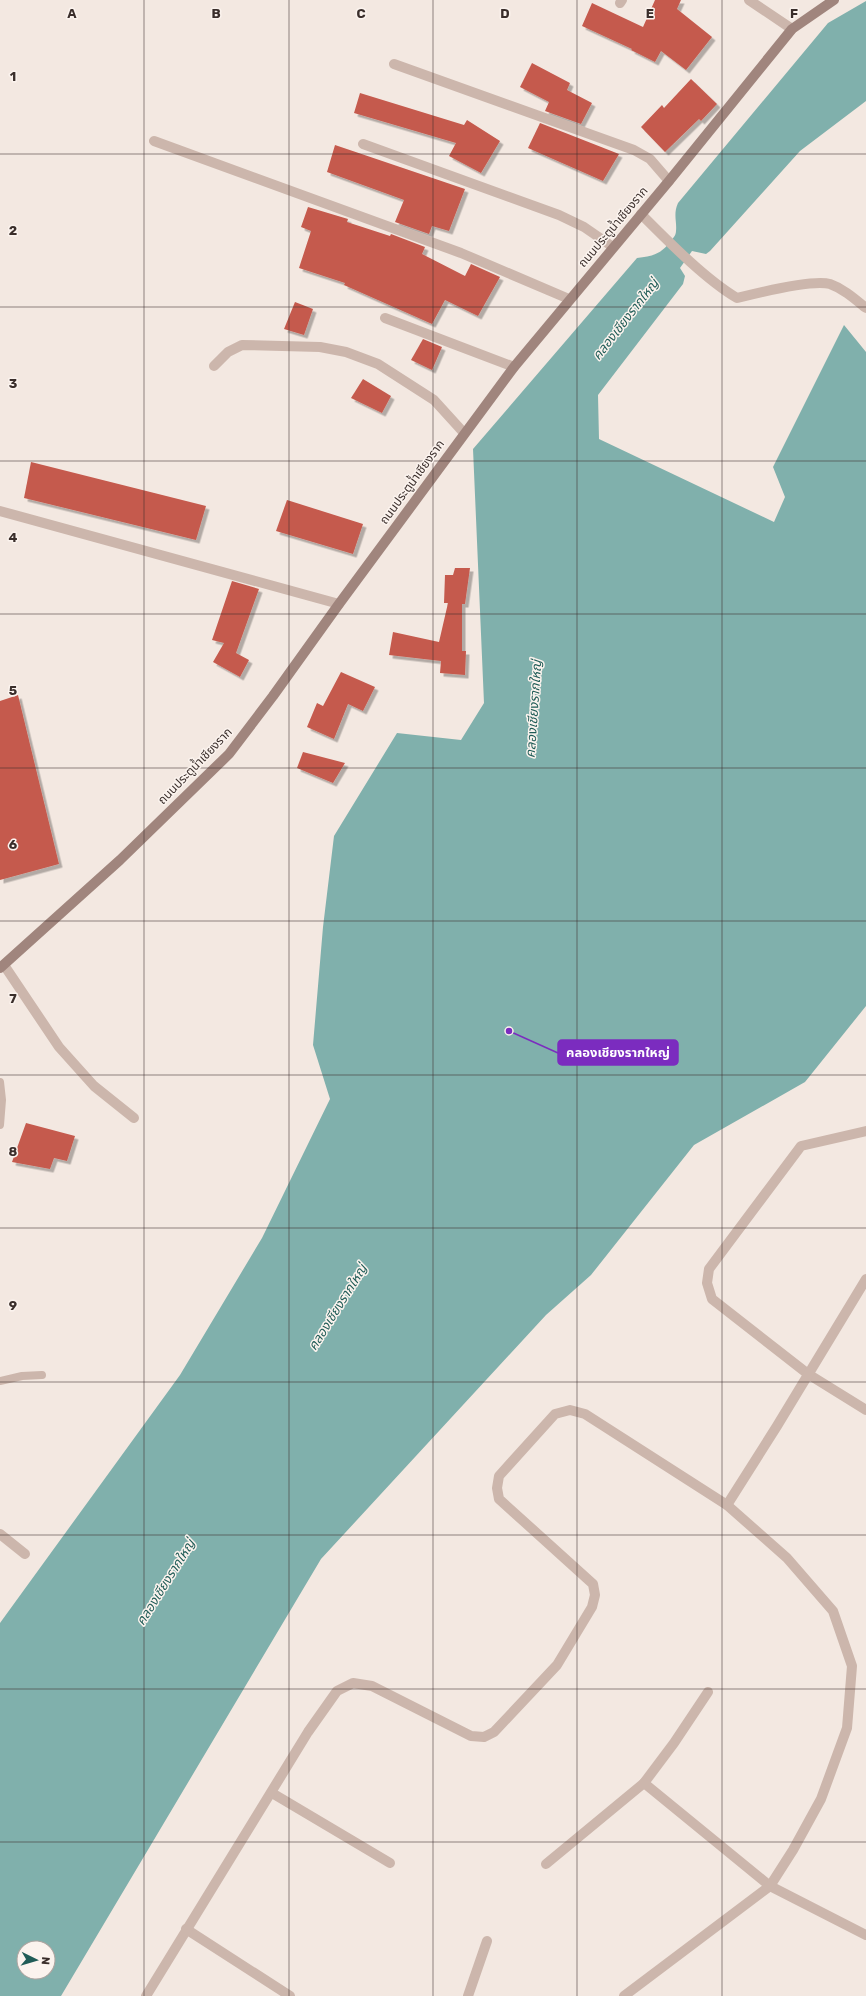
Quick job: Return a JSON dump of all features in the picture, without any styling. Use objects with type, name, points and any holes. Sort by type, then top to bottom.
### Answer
[{"type":"street","points":[[749,0],[792,29]]},
{"type":"street","name":"ถนนประตูน้ำเชียงราก","points":[[2,967],[120,860],[229,754],[514,367],[569,299],[669,181],[792,29],[834,0]]},
{"type":"street","points":[[394,64],[634,150],[650,159],[669,181]]},
{"type":"street","points":[[154,141],[461,253],[569,299]]},
{"type":"street","points":[[363,144],[559,215],[584,227],[613,247]]},
{"type":"street","points":[[641,214],[668,241],[726,291],[737,298],[773,289],[801,285],[828,284],[846,291],[866,308]]},
{"type":"street","points":[[385,318],[514,367]]},
{"type":"street","points":[[214,366],[228,352],[242,345],[320,347],[346,352],[378,364],[434,400],[464,433]]},
{"type":"street","points":[[0,510],[339,604]]},
{"type":"street","points":[[2,967],[59,1047],[94,1086],[134,1118]]},
{"type":"street","points":[[866,1131],[801,1146],[709,1269],[707,1283],[712,1299],[808,1374],[866,1410]]},
{"type":"street","points":[[727,1505],[777,1426],[866,1279]]},
{"type":"street","points":[[146,1996],[186,1929],[272,1793],[308,1732],[336,1691],[353,1683],[372,1686],[471,1736],[484,1737],[494,1732],[556,1665],[592,1606],[595,1595],[593,1584],[499,1499],[497,1488],[498,1476],[555,1414],[570,1410],[585,1414],[727,1505],[787,1558],[833,1611],[852,1666],[847,1728],[821,1799],[793,1850],[770,1886],[624,1996]]},
{"type":"street","points":[[0,1534],[25,1554]]},
{"type":"street","points":[[546,1864],[644,1783],[674,1743],[708,1692]]},
{"type":"street","points":[[644,1783],[770,1886],[866,1934]]},
{"type":"street","points":[[272,1793],[390,1863]]},
{"type":"street","points":[[186,1929],[290,1996]]},
{"type":"street","points":[[468,1996],[487,1941]]},
{"type":"lane","points":[[0,1082],[2,1100],[0,1125]]},
{"type":"lane","points":[[0,1381],[22,1376],[42,1375]]},
{"type":"water","points":[[866,1],[866,101],[800,151],[710,251],[706,254],[692,251],[680,268],[685,276],[683,284],[598,395],[599,439],[774,522],[785,497],[773,467],[844,325],[866,352],[866,1006],[805,1082],[694,1145],[591,1275],[546,1315],[321,1559],[61,1996],[0,1996],[0,1623],[180,1375],[262,1238],[330,1099],[313,1045],[323,927],[334,836],[397,733],[461,740],[484,703],[473,449],[637,258],[655,254],[663,250],[675,236],[675,214],[678,203],[828,23]]},
{"type":"building","points":[[655,0],[681,0],[677,9],[712,37],[686,70],[661,51],[655,62],[631,50],[632,49],[582,26],[592,3],[643,27]]},
{"type":"building","points":[[532,63],[570,83],[567,90],[592,103],[581,124],[545,111],[549,102],[520,87]]},
{"type":"building","points":[[691,79],[717,104],[701,121],[699,119],[665,152],[641,127],[662,105],[664,108]]},
{"type":"building","points":[[360,93],[464,125],[467,120],[500,141],[481,173],[449,156],[456,143],[354,113]]},
{"type":"building","points":[[540,123],[619,154],[603,181],[528,148]]},
{"type":"building","points":[[335,145],[465,189],[449,231],[432,226],[429,234],[395,222],[404,200],[327,172]]},
{"type":"building","points":[[308,207],[348,219],[347,222],[390,236],[391,234],[425,247],[422,254],[465,276],[471,264],[500,277],[478,316],[445,300],[432,324],[344,285],[345,283],[299,268],[311,231],[301,227]]},
{"type":"building","points":[[295,302],[313,309],[304,335],[284,329]]},
{"type":"building","points":[[423,339],[442,347],[432,370],[411,360]]},
{"type":"building","points":[[363,379],[391,396],[382,413],[351,398]]},
{"type":"building","points":[[31,462],[206,506],[196,540],[24,498]]},
{"type":"building","points":[[287,500],[363,524],[353,554],[276,531]]},
{"type":"building","points":[[455,568],[470,568],[465,604],[462,604],[462,651],[466,651],[465,675],[440,673],[441,661],[389,655],[393,632],[439,642],[448,603],[444,603],[445,575],[453,575]]},
{"type":"building","points":[[232,581],[259,589],[236,653],[249,660],[240,677],[213,662],[224,643],[212,640]]},
{"type":"building","points":[[341,672],[375,687],[363,711],[348,704],[334,739],[307,727],[317,703],[323,706]]},
{"type":"building","points":[[18,695],[59,864],[0,880],[0,701]]},
{"type":"building","points":[[303,752],[345,763],[333,783],[297,768]]},
{"type":"building","points":[[26,1123],[75,1136],[67,1161],[54,1158],[50,1169],[12,1162]]},
{"type":"place","name":"คลองเชียงรากใหญ่","points":[[509,1031]]}]
